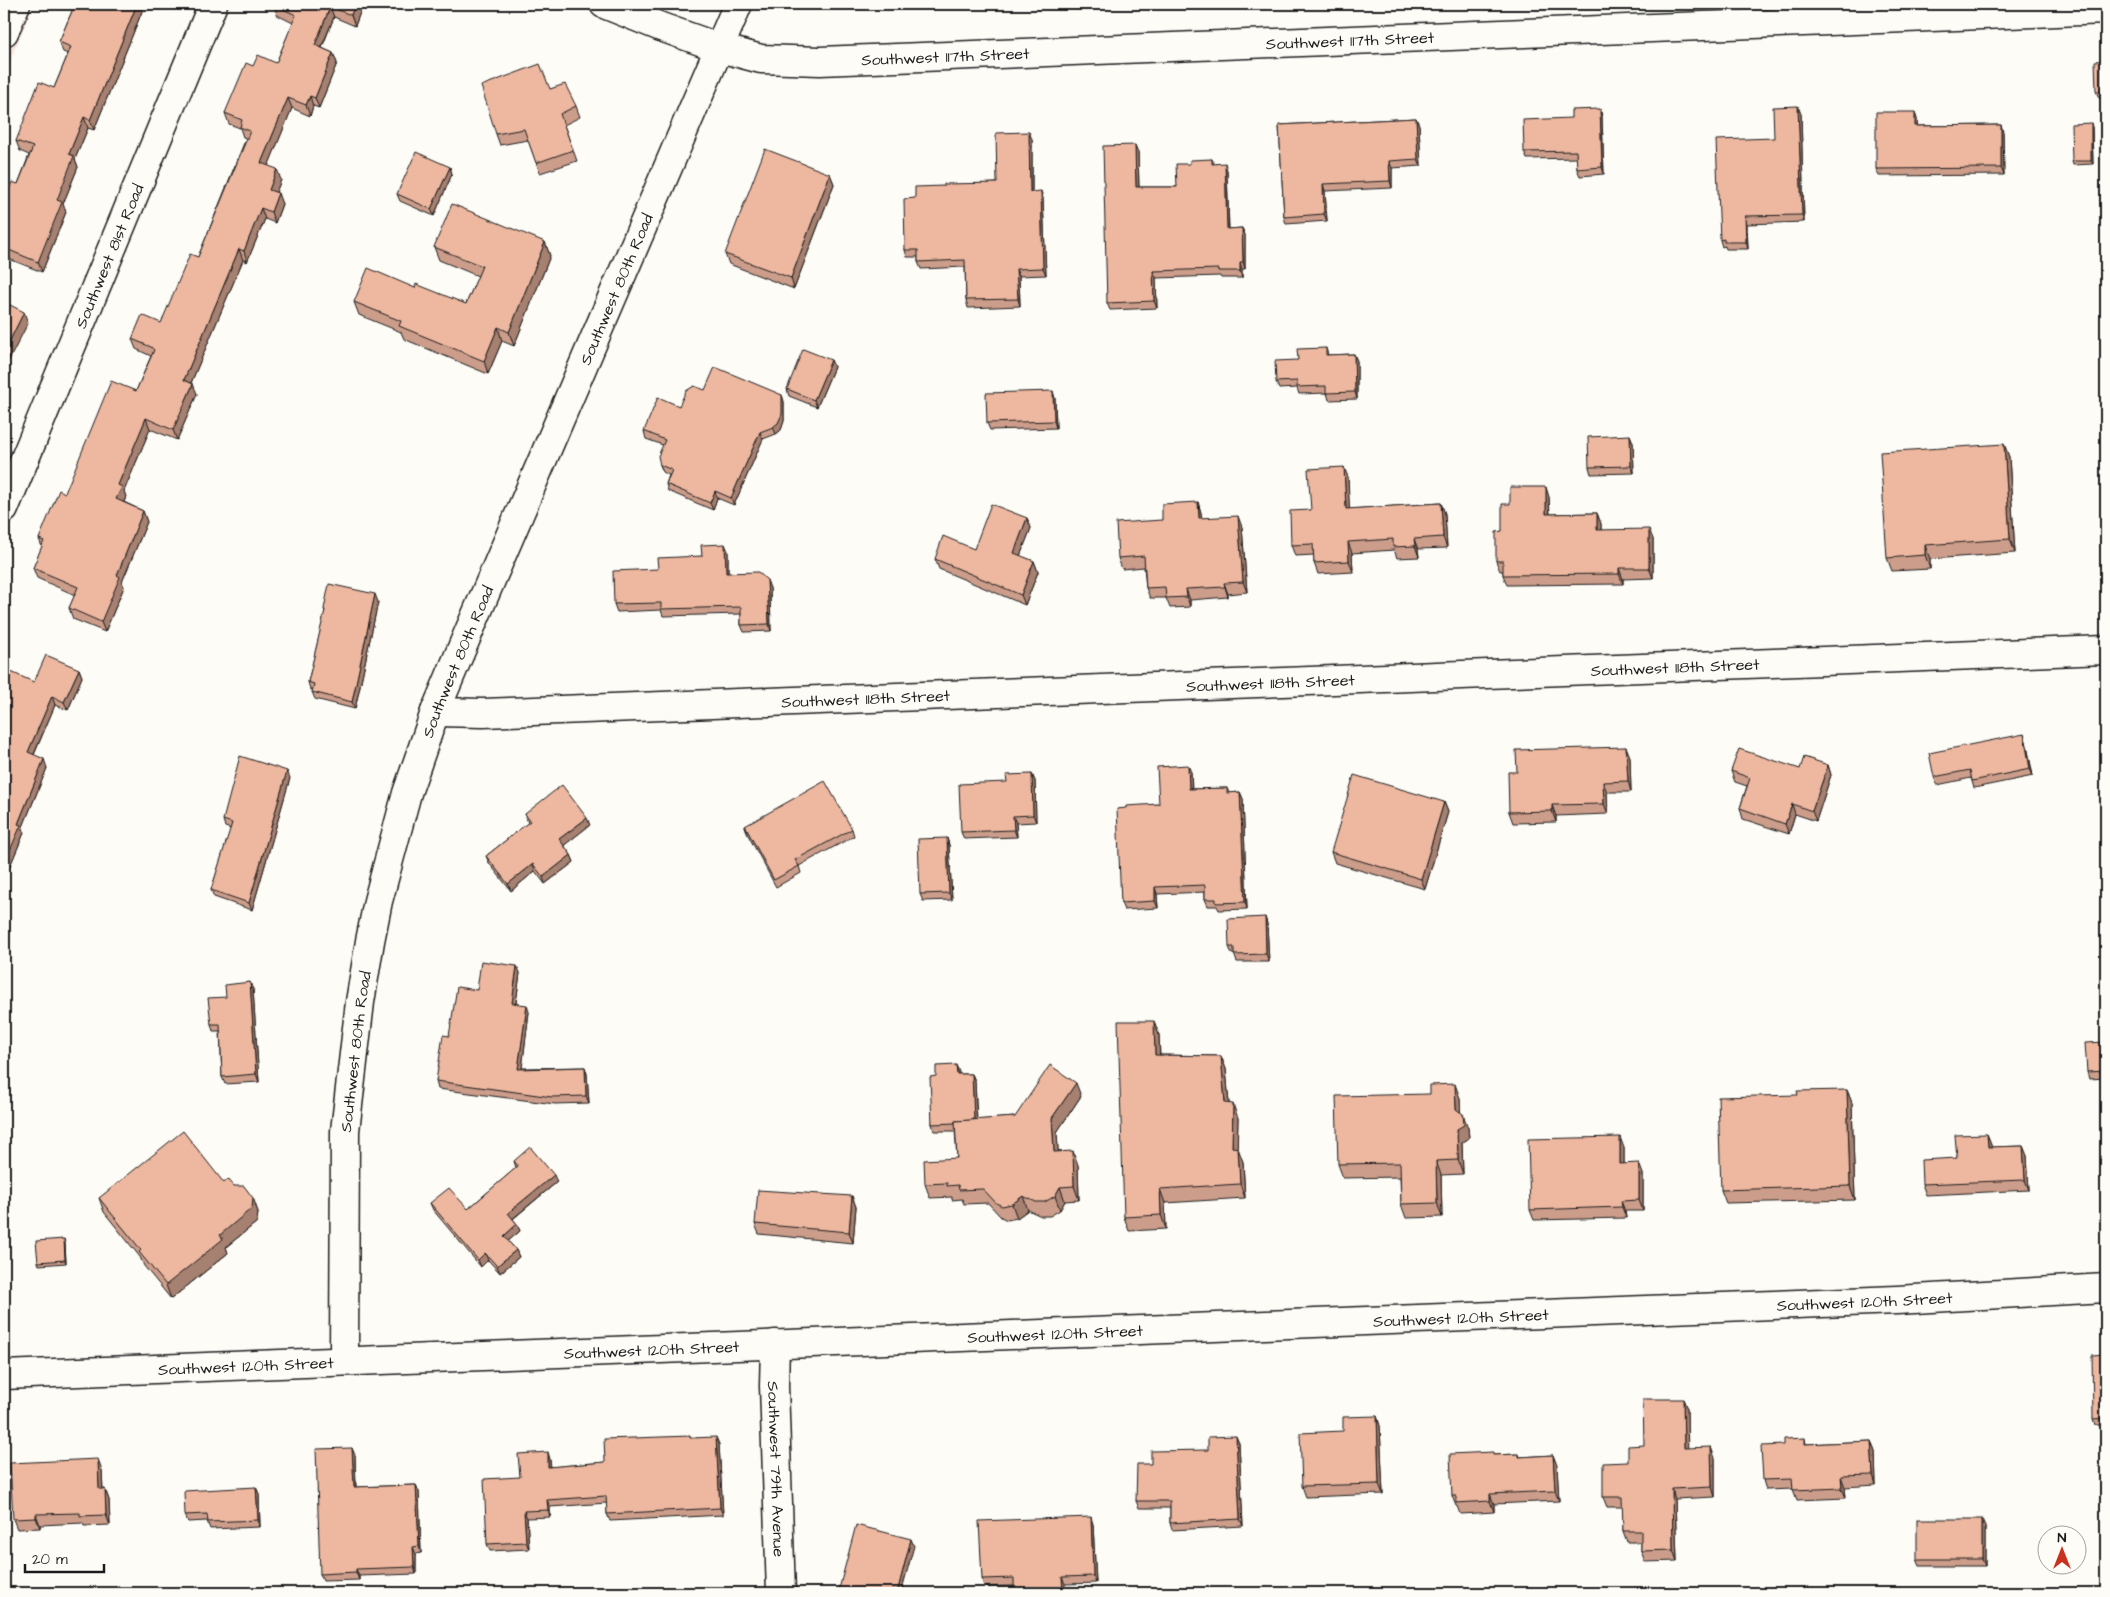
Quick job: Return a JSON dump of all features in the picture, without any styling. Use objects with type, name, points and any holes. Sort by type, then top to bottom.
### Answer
[{"type":"street","points":[[4,32],[16,4]]},
{"type":"street","name":"Southwest 81st Road","points":[[4,509],[213,4]]},
{"type":"street","name":"Southwest 117th Street","points":[[604,4],[720,48],[761,59],[853,61],[2106,10]]},
{"type":"street","name":"Southwest 80th Road","points":[[344,1361],[345,1130],[359,1011],[378,901],[407,793],[435,712],[738,4]]},
{"type":"street","name":"Southwest 118th Street","points":[[435,712],[483,713],[2106,650]]},
{"type":"street","name":"Southwest 120th Street","points":[[4,1375],[1898,1300],[2106,1288]]},
{"type":"street","name":"Southwest 79th Avenue","points":[[775,1344],[774,1386],[781,1593]]},
{"type":"shaded area","points":[[4,4],[34,4],[4,75]]},
{"type":"building","points":[[75,4],[137,4],[90,120],[84,117],[69,154],[74,156],[57,200],[62,202],[38,262],[4,248],[4,203],[12,182],[18,184],[33,147],[16,141],[39,82],[54,88],[71,47],[59,42]]},
{"type":"building","points":[[274,4],[355,4],[351,15],[330,7],[315,45],[333,53],[315,98],[310,96],[306,105],[288,98],[261,163],[277,169],[269,190],[278,193],[271,212],[261,208],[244,251],[239,249],[184,380],[193,384],[173,430],[146,418],[118,485],[122,487],[116,499],[143,511],[117,575],[120,577],[101,622],[69,608],[78,587],[33,568],[44,541],[39,539],[59,490],[65,493],[111,381],[136,391],[154,350],[132,339],[142,315],[161,323],[190,254],[198,257],[250,131],[240,127],[242,120],[225,113],[246,63],[253,66],[258,55],[276,63],[296,15]]},
{"type":"building","points":[[2106,60],[2106,91],[2096,91],[2095,61]]},
{"type":"building","points":[[540,64],[550,89],[565,84],[576,106],[560,114],[573,150],[536,163],[524,129],[496,134],[481,86]]},
{"type":"building","points":[[1798,106],[1802,215],[1745,216],[1746,242],[1724,242],[1724,239],[1720,240],[1716,140],[1774,138],[1773,107]]},
{"type":"building","points":[[1600,109],[1602,167],[1577,169],[1576,151],[1524,152],[1523,120],[1571,118],[1571,110]]},
{"type":"building","points":[[1876,112],[1915,112],[1915,126],[2001,125],[2001,168],[1876,169]]},
{"type":"building","points":[[1416,118],[1418,159],[1389,161],[1390,181],[1323,184],[1324,214],[1284,217],[1279,125]]},
{"type":"building","points":[[2091,123],[2091,161],[2072,161],[2071,124]]},
{"type":"building","points":[[1029,132],[1030,192],[1041,191],[1043,268],[1016,269],[1018,299],[966,300],[965,260],[918,262],[918,250],[905,250],[904,199],[915,198],[915,187],[944,186],[944,184],[997,183],[996,133]]},
{"type":"building","points":[[1135,145],[1136,187],[1177,187],[1176,164],[1190,164],[1190,160],[1212,159],[1212,164],[1225,163],[1227,229],[1242,228],[1243,262],[1240,262],[1240,271],[1218,271],[1218,269],[1153,271],[1154,301],[1107,303],[1103,146]]},
{"type":"building","points":[[765,149],[830,174],[791,278],[725,254]]},
{"type":"building","points":[[416,152],[450,167],[431,209],[397,194]]},
{"type":"building","points":[[452,204],[545,242],[509,332],[498,327],[484,361],[399,326],[401,321],[354,302],[368,268],[415,288],[416,284],[466,304],[482,266],[434,247]]},
{"type":"building","points":[[4,302],[24,312],[4,352]]},
{"type":"building","points":[[1326,348],[1326,355],[1354,354],[1355,392],[1326,393],[1326,386],[1297,387],[1297,381],[1276,382],[1275,361],[1298,360],[1297,349]]},
{"type":"building","points":[[803,349],[831,360],[814,400],[787,389]]},
{"type":"building","points":[[715,367],[782,395],[782,414],[778,423],[760,432],[731,498],[715,491],[710,503],[666,484],[672,470],[660,465],[658,456],[665,440],[644,431],[658,397],[679,406],[686,391],[694,386],[705,390]]},
{"type":"building","points":[[1053,391],[1054,421],[987,423],[986,393]]},
{"type":"building","points":[[1630,435],[1631,466],[1589,467],[1588,437]]},
{"type":"building","points":[[2004,444],[2010,539],[1925,545],[1925,555],[1887,558],[1880,452]]},
{"type":"building","points":[[1344,467],[1346,509],[1441,503],[1443,537],[1414,539],[1415,546],[1393,547],[1393,539],[1348,542],[1349,561],[1314,563],[1313,544],[1291,545],[1290,511],[1311,510],[1308,469]]},
{"type":"building","points":[[1510,487],[1546,487],[1546,514],[1597,513],[1597,530],[1649,529],[1649,568],[1619,568],[1619,574],[1503,575],[1503,561],[1496,561],[1496,532],[1502,531],[1502,504],[1510,504]]},
{"type":"building","points":[[1198,502],[1199,518],[1238,516],[1243,582],[1224,583],[1225,587],[1186,589],[1187,597],[1166,598],[1165,587],[1146,588],[1144,556],[1118,558],[1116,523],[1162,520],[1162,504]]},
{"type":"building","points":[[991,504],[1027,518],[1014,553],[1034,561],[1021,595],[935,559],[943,536],[974,549]]},
{"type":"building","points":[[725,544],[726,573],[758,572],[767,580],[769,624],[741,625],[741,607],[661,609],[661,603],[614,604],[613,571],[658,569],[657,558],[702,556],[701,545]]},
{"type":"building","points":[[329,584],[375,594],[352,702],[312,692],[314,684],[308,682],[325,610]]},
{"type":"building","points":[[46,655],[79,669],[64,702],[52,696],[28,752],[44,759],[18,824],[21,825],[4,864],[4,669],[34,682]]},
{"type":"building","points":[[2024,734],[2030,769],[1972,781],[1970,770],[1934,777],[1929,753]]},
{"type":"building","points":[[1626,747],[1628,781],[1603,782],[1604,804],[1552,805],[1552,811],[1509,812],[1508,772],[1517,772],[1516,750]]},
{"type":"building","points":[[1739,749],[1800,769],[1804,757],[1828,765],[1812,811],[1792,804],[1785,824],[1740,808],[1750,778],[1731,771]]},
{"type":"building","points":[[240,756],[287,771],[249,903],[211,890],[232,823],[223,820]]},
{"type":"building","points":[[1188,765],[1189,789],[1227,788],[1227,793],[1240,792],[1245,902],[1216,903],[1216,899],[1205,899],[1205,885],[1155,887],[1155,901],[1121,903],[1117,809],[1126,808],[1126,806],[1159,804],[1157,767]]},
{"type":"building","points":[[1032,774],[1033,815],[1013,816],[1014,830],[961,832],[959,784],[1007,782],[1006,775]]},
{"type":"building","points":[[1354,775],[1444,802],[1421,879],[1331,852]]},
{"type":"building","points":[[825,781],[852,829],[795,860],[799,866],[774,880],[745,826]]},
{"type":"building","points":[[562,785],[587,818],[559,839],[571,855],[543,877],[533,864],[508,884],[486,856],[530,821],[525,814]]},
{"type":"building","points":[[947,838],[949,893],[920,894],[918,839]]},
{"type":"building","points":[[1265,917],[1266,954],[1234,955],[1234,947],[1229,947],[1228,919]]},
{"type":"building","points":[[481,961],[517,966],[512,1003],[527,1005],[518,1069],[585,1067],[586,1096],[552,1097],[436,1081],[443,1035],[449,1036],[457,987],[477,990]]},
{"type":"building","points":[[250,982],[256,1074],[222,1077],[220,1024],[211,1024],[208,998],[226,997],[225,985]]},
{"type":"building","points":[[1118,1021],[1154,1021],[1155,1055],[1221,1056],[1225,1103],[1233,1104],[1232,1147],[1238,1148],[1240,1184],[1160,1189],[1161,1215],[1124,1217]]},
{"type":"building","points":[[2106,1042],[2106,1071],[2087,1072],[2085,1043]]},
{"type":"building","points":[[956,1065],[957,1074],[972,1074],[974,1120],[932,1124],[930,1077],[936,1076],[936,1066]]},
{"type":"building","points":[[1050,1065],[1076,1083],[1052,1118],[1054,1152],[1073,1151],[1074,1186],[1060,1187],[1055,1196],[1045,1202],[1036,1202],[1023,1196],[1012,1204],[1002,1206],[996,1203],[983,1189],[959,1190],[958,1185],[947,1186],[947,1183],[925,1184],[924,1160],[957,1158],[955,1121],[1015,1117]]},
{"type":"building","points":[[1455,1084],[1456,1109],[1463,1114],[1464,1125],[1457,1129],[1458,1160],[1436,1161],[1437,1203],[1401,1204],[1400,1163],[1338,1164],[1336,1096],[1430,1094],[1430,1085]]},
{"type":"building","points":[[1847,1090],[1850,1186],[1721,1190],[1718,1097],[1798,1095],[1797,1091]]},
{"type":"building","points":[[183,1131],[224,1183],[228,1179],[234,1186],[244,1186],[253,1198],[252,1208],[220,1235],[223,1239],[166,1285],[139,1252],[141,1250],[99,1198]]},
{"type":"building","points":[[1987,1134],[1988,1147],[2023,1146],[2025,1180],[1922,1184],[1921,1160],[1957,1158],[1955,1135]]},
{"type":"building","points":[[1620,1137],[1620,1164],[1639,1163],[1639,1200],[1621,1201],[1622,1207],[1530,1210],[1528,1139]]},
{"type":"building","points":[[530,1147],[554,1175],[508,1213],[517,1224],[504,1236],[516,1250],[497,1266],[485,1253],[478,1260],[430,1203],[449,1188],[468,1209],[518,1166],[514,1161]]},
{"type":"building","points":[[758,1190],[852,1196],[849,1232],[755,1224]]},
{"type":"building","points":[[64,1239],[65,1260],[38,1262],[36,1241]]},
{"type":"building","points":[[2106,1354],[2106,1418],[2093,1419],[2092,1355]]},
{"type":"building","points":[[1643,1399],[1683,1399],[1684,1448],[1711,1447],[1712,1487],[1672,1489],[1673,1550],[1641,1551],[1641,1531],[1623,1531],[1622,1497],[1603,1497],[1603,1463],[1628,1462],[1628,1446],[1644,1445]]},
{"type":"building","points":[[1377,1416],[1379,1484],[1302,1486],[1300,1433],[1343,1431],[1343,1417]]},
{"type":"building","points":[[690,1436],[690,1438],[716,1437],[720,1508],[607,1514],[606,1496],[547,1500],[548,1510],[524,1511],[526,1542],[487,1544],[484,1479],[520,1477],[518,1454],[548,1452],[548,1467],[605,1462],[604,1439]]},
{"type":"building","points":[[1236,1436],[1240,1519],[1170,1523],[1170,1501],[1136,1501],[1137,1464],[1151,1464],[1151,1451],[1208,1450],[1208,1437]]},
{"type":"building","points":[[1805,1438],[1805,1444],[1871,1441],[1873,1475],[1841,1476],[1842,1488],[1793,1490],[1792,1479],[1763,1480],[1761,1446],[1784,1445],[1784,1439]]},
{"type":"building","points":[[352,1448],[354,1487],[416,1485],[419,1546],[413,1547],[414,1567],[356,1569],[356,1572],[320,1574],[316,1449]]},
{"type":"building","points":[[1493,1452],[1493,1455],[1519,1454],[1519,1457],[1553,1455],[1555,1491],[1490,1494],[1490,1501],[1456,1503],[1456,1496],[1452,1496],[1450,1454]]},
{"type":"building","points":[[98,1459],[99,1489],[105,1489],[106,1515],[80,1516],[80,1513],[36,1514],[36,1518],[13,1519],[10,1463]]},
{"type":"building","points":[[256,1487],[258,1520],[208,1522],[207,1514],[185,1515],[184,1491]]},
{"type":"building","points":[[1091,1517],[1093,1576],[1062,1577],[1063,1593],[1014,1593],[1014,1578],[982,1579],[979,1521]]},
{"type":"building","points":[[1917,1519],[1982,1519],[1982,1559],[1917,1559]]},
{"type":"building","points":[[856,1525],[911,1539],[897,1593],[838,1593]]}]
